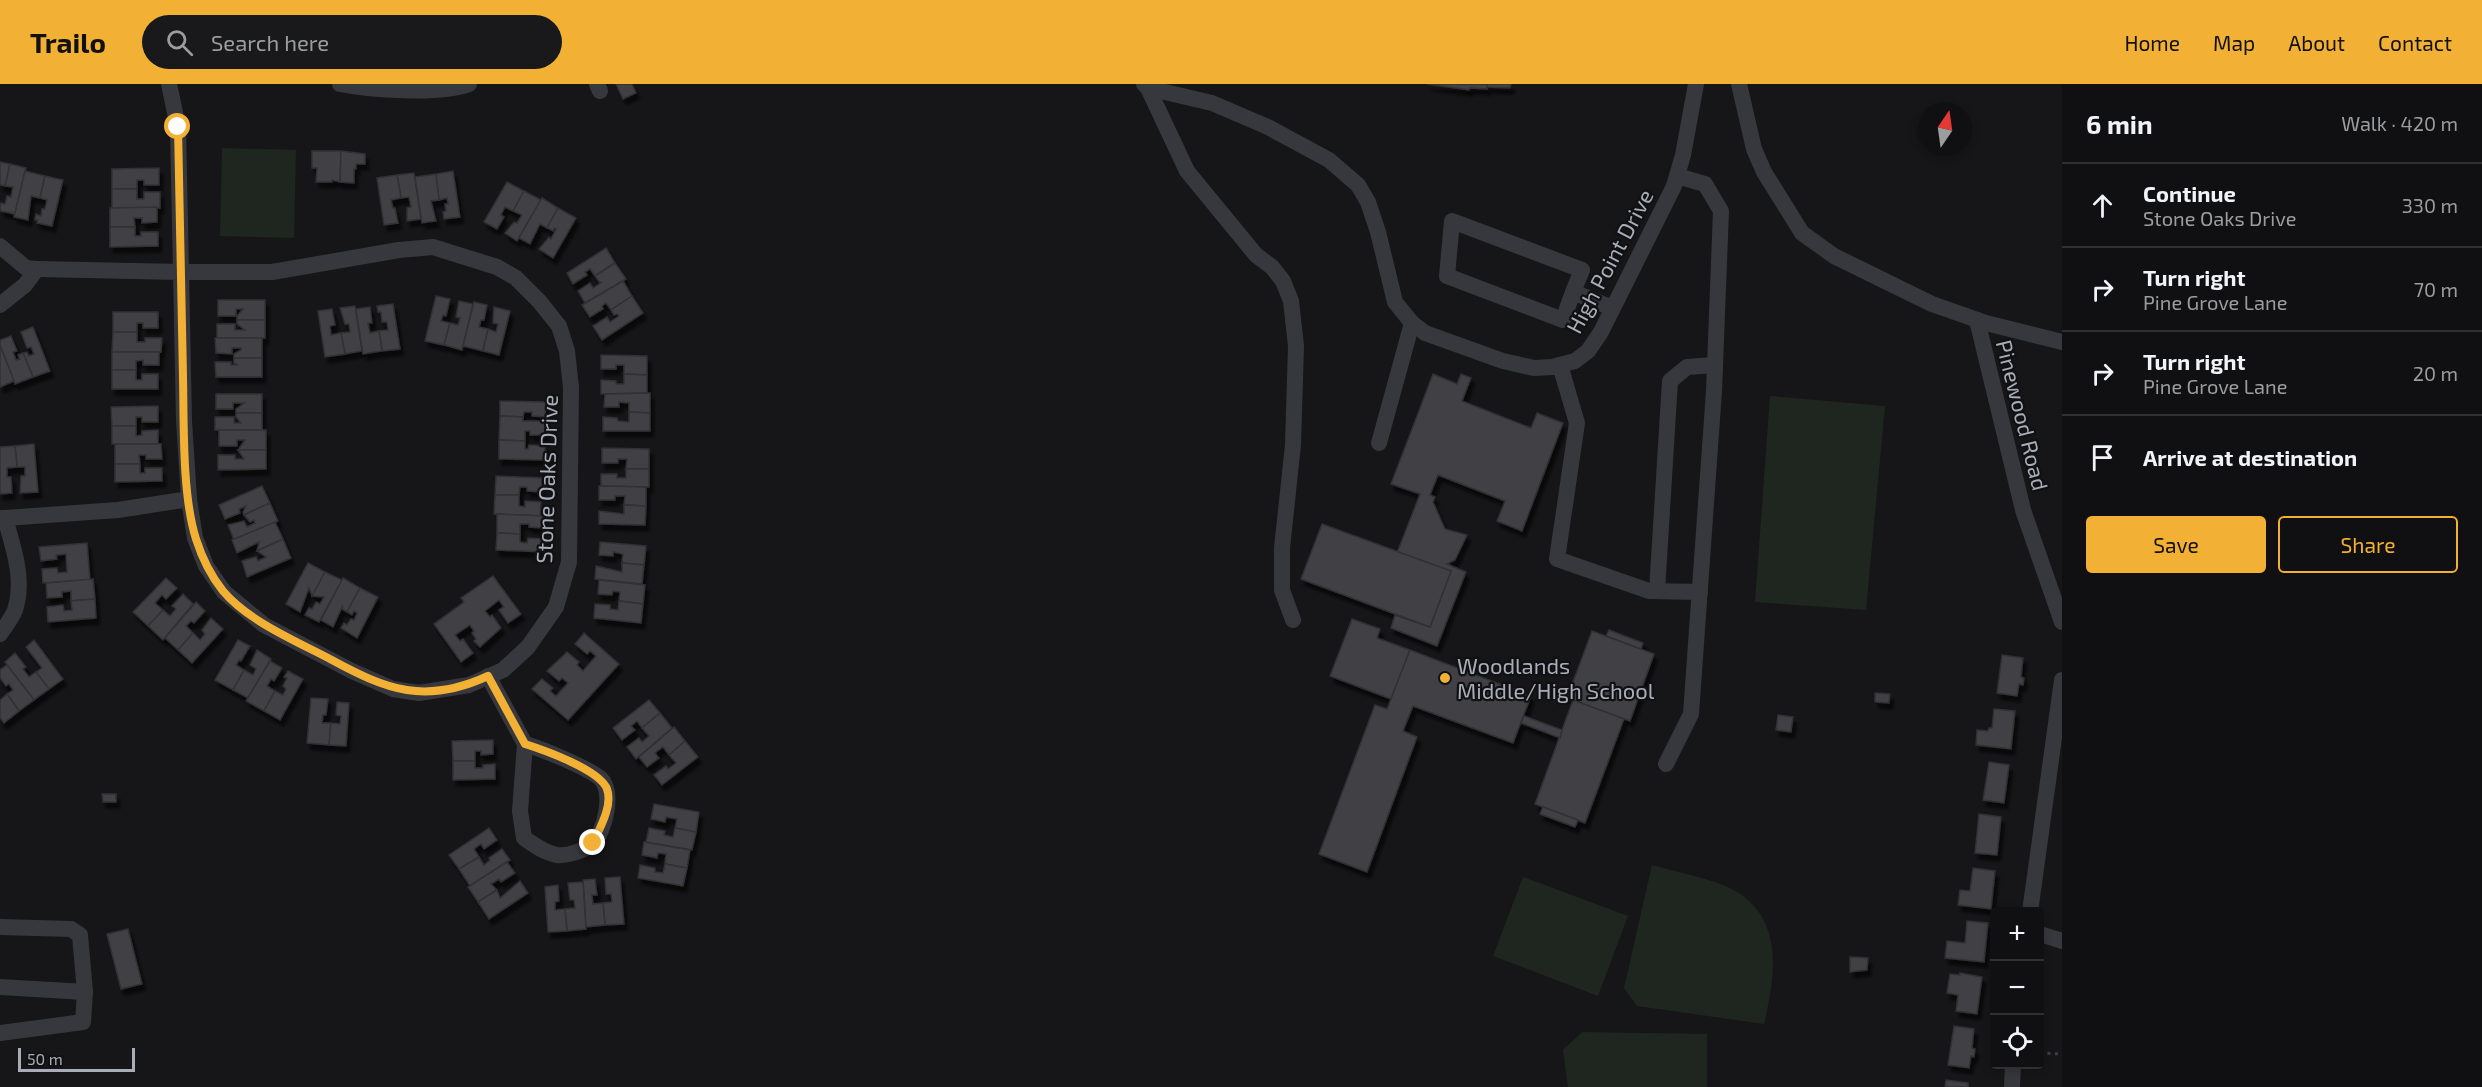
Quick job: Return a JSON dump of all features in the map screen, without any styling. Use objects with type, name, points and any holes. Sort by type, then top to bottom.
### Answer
[{"type":"street","name":"Stone Oaks Drive","points":[[169,84],[178,127],[184,421],[189,499],[195,538],[206,566],[224,592],[264,625],[352,671],[393,689],[419,693],[469,685],[503,670],[528,647],[556,607],[569,562],[571,387],[567,351],[559,326],[539,301],[516,278],[496,267],[433,247],[399,250],[272,272],[181,272]]},
{"type":"street","points":[[340,84],[371,90],[446,89],[469,84]]},
{"type":"street","name":"High Point Drive","points":[[1146,86],[1212,103],[1268,127],[1329,160],[1358,185],[1368,202],[1378,232],[1395,302],[1412,323],[1425,333],[1503,360],[1534,368],[1575,362],[1588,351],[1612,308],[1677,176],[1696,84]]},
{"type":"street","points":[[1739,84],[1754,149],[1764,172],[1802,233],[1834,256],[1932,304],[1977,320],[2062,342]]},
{"type":"street","points":[[1146,86],[1186,171],[1256,255],[1272,267],[1283,281],[1291,301],[1296,346],[1293,445],[1282,548],[1282,590],[1293,620]]},
{"type":"street","points":[[1666,764],[1691,714],[1715,365],[1721,211],[1705,184],[1677,176]]},
{"type":"street","points":[[1452,221],[1582,270],[1573,292],[1563,320],[1447,276],[1452,221]]},
{"type":"street","points":[[0,246],[26,267],[37,269],[181,272]]},
{"type":"street","points":[[0,305],[25,285],[37,269]]},
{"type":"street","points":[[1573,292],[1612,308]]},
{"type":"street","name":"Pinewood Road","points":[[1977,320],[2023,510],[2062,622]]},
{"type":"street","points":[[1379,442],[1412,323]]},
{"type":"street","points":[[1560,365],[1577,423],[1557,559],[1649,591],[1700,592]]},
{"type":"street","points":[[1658,591],[1670,381],[1687,367],[1715,365]]},
{"type":"street","points":[[0,634],[15,611],[19,584],[16,559],[2,518],[118,510],[189,499]]},
{"type":"street","points":[[488,676],[525,744],[520,811],[524,838],[538,848],[557,855],[574,853],[593,843],[604,820],[608,797],[607,788],[600,778],[549,752],[525,744]]},
{"type":"street","points":[[2031,907],[2062,688]]},
{"type":"street","points":[[0,927],[76,931],[80,935],[85,992],[83,1022],[0,1033]]},
{"type":"street","points":[[2044,935],[2062,941]]},
{"type":"street","points":[[0,987],[85,992]]},
{"type":"street","points":[[2012,1087],[2013,1069]]},
{"type":"path","points":[[2044,1053],[2062,1054]]},
{"type":"shaded area","points":[[222,148],[296,150],[294,238],[220,236]]},
{"type":"shaded area","points":[[1770,396],[1885,406],[1866,610],[1755,602]]},
{"type":"shaded area","points":[[1652,865],[1715,882],[1737,892],[1754,906],[1765,922],[1771,940],[1773,960],[1772,981],[1764,1024],[1637,1006],[1624,988]]},
{"type":"shaded area","points":[[1523,877],[1628,916],[1598,996],[1493,956]]},
{"type":"shaded area","points":[[1582,1032],[1707,1034],[1707,1087],[1568,1087],[1563,1050]]},
{"type":"building","points":[[616,84],[632,84],[636,93],[623,99]]},
{"type":"building","points":[[1427,84],[1487,84],[1487,89],[1470,88],[1469,90]]},
{"type":"building","points":[[1487,84],[1511,84],[1510,88],[1487,87]]},
{"type":"building","points":[[312,151],[341,151],[340,182],[332,180],[332,182],[316,182],[317,168],[312,168]]},
{"type":"building","points":[[341,151],[365,154],[365,164],[356,164],[356,169],[354,169],[354,183],[340,182]]},
{"type":"building","points":[[0,162],[10,164],[5,186],[0,185]]},
{"type":"building","points":[[10,164],[26,168],[15,214],[1,211],[0,208],[1,203],[5,204],[7,196],[11,197],[13,187],[5,186]]},
{"type":"building","points":[[159,168],[159,185],[144,185],[144,180],[137,180],[137,189],[112,189],[112,169]]},
{"type":"building","points":[[25,171],[45,176],[40,198],[31,196],[28,220],[14,217]]},
{"type":"building","points":[[453,171],[460,217],[444,219],[443,212],[446,211],[445,204],[448,204],[447,198],[439,200],[436,174]]},
{"type":"building","points":[[414,173],[421,219],[407,221],[407,208],[411,207],[409,197],[401,198],[397,175]]},
{"type":"building","points":[[436,174],[439,200],[431,201],[436,221],[422,223],[415,177]]},
{"type":"building","points":[[397,175],[401,198],[391,200],[398,223],[384,225],[377,178]]},
{"type":"building","points":[[45,176],[63,180],[52,226],[37,223],[38,220],[35,220],[36,214],[41,216],[42,209],[45,209],[47,200],[40,198]]},
{"type":"building","points":[[507,182],[524,191],[513,211],[505,207],[501,215],[504,217],[497,229],[484,222]]},
{"type":"building","points":[[112,189],[137,189],[137,199],[144,199],[144,192],[160,192],[160,208],[112,208]]},
{"type":"building","points":[[524,191],[541,200],[517,241],[505,233],[514,222],[517,223],[522,215],[513,211]]},
{"type":"building","points":[[542,198],[558,208],[547,228],[540,224],[530,244],[519,238]]},
{"type":"building","points":[[157,207],[157,222],[142,223],[142,218],[134,218],[135,227],[110,227],[110,208]]},
{"type":"building","points":[[558,208],[576,218],[553,258],[539,249],[549,237],[551,239],[556,229],[554,228],[553,231],[547,228]]},
{"type":"building","points":[[110,227],[135,227],[135,236],[141,236],[141,232],[158,232],[158,246],[110,247]]},
{"type":"building","points":[[606,248],[615,263],[595,276],[590,269],[585,272],[587,275],[573,284],[567,273]]},
{"type":"building","points":[[615,263],[626,279],[585,303],[578,291],[590,283],[593,288],[602,282],[600,283],[595,276]]},
{"type":"building","points":[[623,281],[632,296],[611,310],[606,303],[602,306],[603,309],[590,317],[582,305]]},
{"type":"building","points":[[436,296],[450,299],[446,316],[443,315],[441,321],[450,323],[444,345],[425,341]]},
{"type":"building","points":[[632,296],[643,313],[602,340],[593,326],[607,317],[610,322],[619,316],[614,315],[611,310]]},
{"type":"building","points":[[218,300],[265,300],[265,320],[237,320],[237,316],[243,309],[236,309],[236,316],[218,316]]},
{"type":"building","points":[[459,301],[473,304],[462,350],[444,345],[450,323],[458,325],[460,318],[456,317]]},
{"type":"building","points":[[474,302],[487,305],[484,320],[481,320],[479,327],[488,329],[483,351],[463,346]]},
{"type":"building","points":[[393,304],[400,349],[382,351],[379,331],[388,330],[387,322],[382,322],[381,312],[378,312],[377,306]]},
{"type":"building","points":[[355,306],[362,351],[345,354],[341,333],[350,332],[349,324],[345,324],[340,308]]},
{"type":"building","points":[[370,307],[372,323],[368,323],[370,333],[379,331],[382,351],[363,354],[356,309]]},
{"type":"building","points":[[494,307],[510,311],[499,355],[483,351],[488,329],[496,332],[498,324],[493,323]]},
{"type":"building","points":[[332,309],[335,325],[330,326],[331,335],[341,333],[345,354],[325,357],[318,311]]},
{"type":"building","points":[[113,312],[158,312],[158,328],[143,328],[143,323],[137,323],[137,332],[113,332]]},
{"type":"building","points":[[237,320],[265,320],[265,338],[217,338],[217,324],[235,324],[235,330],[245,330],[237,324]]},
{"type":"building","points":[[33,327],[50,371],[33,377],[23,353],[27,352],[29,356],[34,354],[31,347],[27,348],[21,332]]},
{"type":"building","points":[[113,332],[137,332],[137,342],[145,342],[145,338],[162,338],[161,352],[112,352]]},
{"type":"building","points":[[11,336],[17,351],[13,352],[16,360],[20,359],[18,355],[23,353],[33,377],[15,384],[0,345],[0,340]]},
{"type":"building","points":[[215,338],[262,338],[262,358],[234,358],[234,354],[241,348],[232,348],[232,354],[216,353]]},
{"type":"building","points":[[0,345],[14,381],[0,387]]},
{"type":"building","points":[[112,352],[159,352],[159,365],[143,365],[143,360],[136,361],[136,370],[112,370]]},
{"type":"building","points":[[601,355],[647,356],[647,375],[624,374],[624,365],[616,365],[616,369],[601,369]]},
{"type":"building","points":[[234,358],[262,358],[262,377],[216,377],[215,362],[231,362],[231,365],[238,365],[234,363]]},
{"type":"building","points":[[112,370],[136,370],[136,380],[142,380],[142,374],[158,374],[158,389],[112,389]]},
{"type":"building","points":[[624,374],[647,375],[647,393],[601,394],[601,380],[624,384]]},
{"type":"building","points":[[1433,374],[1457,384],[1461,374],[1471,378],[1462,401],[1531,428],[1537,413],[1563,423],[1522,531],[1497,521],[1505,501],[1438,475],[1430,495],[1435,497],[1433,502],[1445,529],[1467,535],[1455,560],[1447,564],[1466,572],[1437,646],[1391,628],[1395,615],[1430,627],[1451,571],[1397,553],[1420,494],[1391,484]]},
{"type":"building","points":[[650,393],[650,413],[629,412],[629,403],[619,402],[619,407],[604,407],[605,394]]},
{"type":"building","points":[[216,394],[262,394],[262,413],[236,413],[236,409],[244,403],[233,403],[233,409],[216,409]]},
{"type":"building","points":[[500,401],[546,402],[545,417],[532,416],[532,412],[524,412],[523,417],[500,416]]},
{"type":"building","points":[[158,406],[158,422],[142,422],[142,417],[136,417],[136,426],[112,426],[111,407]]},
{"type":"building","points":[[629,412],[650,413],[650,431],[603,431],[603,417],[629,422]]},
{"type":"building","points":[[236,413],[262,413],[262,430],[215,430],[215,417],[234,417],[234,423],[241,423]]},
{"type":"building","points":[[500,416],[523,417],[523,421],[545,421],[545,435],[530,435],[530,431],[525,431],[525,441],[499,440]]},
{"type":"building","points":[[112,426],[136,426],[136,436],[142,435],[142,431],[158,430],[158,444],[112,444]]},
{"type":"building","points":[[219,430],[266,430],[266,450],[238,450],[245,440],[237,440],[237,446],[219,446]]},
{"type":"building","points":[[499,440],[525,441],[525,449],[528,449],[529,445],[545,446],[545,460],[499,459]]},
{"type":"building","points":[[34,444],[38,492],[20,493],[21,476],[25,476],[25,467],[17,467],[15,446]]},
{"type":"building","points":[[115,444],[161,444],[162,459],[146,459],[146,455],[139,455],[140,464],[115,464]]},
{"type":"building","points":[[15,446],[17,467],[7,468],[7,477],[11,477],[12,493],[0,494],[0,447]]},
{"type":"building","points":[[602,448],[649,449],[649,469],[626,469],[627,459],[618,459],[618,463],[602,463]]},
{"type":"building","points":[[238,450],[266,450],[266,469],[218,470],[218,455],[235,455],[235,459],[244,459]]},
{"type":"building","points":[[115,464],[140,464],[140,473],[145,473],[145,468],[162,468],[162,481],[115,482]]},
{"type":"building","points":[[626,469],[649,469],[649,487],[601,486],[601,474],[617,474],[617,478],[626,478]]},
{"type":"building","points":[[496,476],[542,478],[541,492],[527,491],[527,487],[520,487],[519,495],[495,495]]},
{"type":"building","points":[[262,486],[270,503],[244,515],[246,506],[239,509],[240,513],[225,519],[219,505]]},
{"type":"building","points":[[599,486],[646,487],[646,506],[624,505],[625,496],[615,496],[615,500],[599,500]]},
{"type":"building","points":[[495,495],[519,495],[519,506],[525,507],[525,501],[541,502],[540,516],[494,514]]},
{"type":"building","points":[[270,503],[278,521],[234,540],[228,525],[244,521],[247,527],[255,523],[254,520],[250,522],[244,515]]},
{"type":"building","points":[[624,505],[646,506],[645,525],[599,524],[599,511],[624,514]]},
{"type":"building","points":[[497,514],[543,516],[543,528],[520,524],[520,534],[497,533]]},
{"type":"building","points":[[275,522],[283,539],[257,551],[259,542],[237,553],[232,540]]},
{"type":"building","points":[[1322,524],[1451,571],[1430,627],[1301,579]]},
{"type":"building","points":[[497,533],[520,534],[520,542],[527,543],[528,538],[545,539],[545,552],[496,550]]},
{"type":"building","points":[[283,539],[291,558],[247,577],[242,561],[256,557],[258,561],[266,557],[257,551]]},
{"type":"building","points":[[600,542],[646,546],[644,565],[622,563],[623,554],[613,552],[613,556],[599,555]]},
{"type":"building","points":[[87,543],[90,580],[43,583],[42,569],[57,568],[58,573],[67,572],[66,554],[56,555],[57,559],[41,561],[39,547]]},
{"type":"building","points":[[308,563],[325,572],[312,596],[309,588],[300,612],[286,604]]},
{"type":"building","points":[[622,563],[644,565],[642,584],[595,579],[596,566],[622,572]]},
{"type":"building","points":[[325,572],[342,580],[319,622],[305,615],[316,602],[320,604],[324,597],[312,596]]},
{"type":"building","points":[[493,576],[521,614],[508,623],[499,610],[504,607],[499,600],[485,611],[490,617],[492,615],[501,628],[480,647],[474,641],[476,639],[472,633],[474,631],[470,625],[455,635],[460,641],[463,639],[473,653],[461,662],[434,624],[464,602],[461,598]]},
{"type":"building","points":[[166,578],[177,588],[166,599],[162,595],[155,603],[163,610],[148,626],[133,612]]},
{"type":"building","points":[[343,578],[360,588],[347,612],[342,609],[343,605],[333,627],[321,620]]},
{"type":"building","points":[[93,579],[95,599],[71,601],[71,591],[62,592],[62,597],[47,598],[46,583]]},
{"type":"building","points":[[599,580],[645,585],[643,604],[619,601],[620,592],[613,591],[612,595],[598,594]]},
{"type":"building","points":[[360,588],[378,597],[357,638],[341,628],[344,623],[347,625],[351,619],[354,620],[357,613],[354,611],[352,615],[347,612]]},
{"type":"building","points":[[183,594],[193,604],[163,640],[148,626],[163,610],[170,616],[176,609],[172,606]]},
{"type":"building","points":[[95,599],[96,618],[48,622],[47,607],[63,605],[64,611],[72,610],[71,601]]},
{"type":"building","points":[[619,601],[643,604],[641,623],[594,618],[595,604],[610,605],[610,609],[618,610]]},
{"type":"building","points":[[196,602],[205,611],[194,623],[191,621],[186,626],[193,633],[178,650],[165,638]]},
{"type":"building","points":[[211,618],[223,629],[192,663],[178,650],[193,633],[200,640],[205,634],[202,630]]},
{"type":"building","points":[[1352,619],[1380,629],[1377,638],[1410,650],[1391,699],[1330,676]]},
{"type":"building","points":[[1609,630],[1643,643],[1641,649],[1606,636]]},
{"type":"building","points":[[1592,631],[1654,654],[1630,721],[1567,698]]},
{"type":"building","points":[[584,633],[619,664],[568,720],[532,689],[542,679],[553,688],[550,691],[556,696],[568,683],[562,678],[559,681],[547,671],[567,652],[579,662],[577,665],[583,671],[596,656],[590,651],[587,654],[575,644]]},
{"type":"building","points":[[34,640],[63,679],[49,689],[36,672],[42,668],[26,647]]},
{"type":"building","points":[[238,640],[250,646],[236,665],[244,670],[233,690],[215,680]]},
{"type":"building","points":[[257,650],[271,659],[248,698],[233,690],[244,670],[253,675],[256,669],[250,665]]},
{"type":"building","points":[[1410,650],[1531,696],[1513,743],[1413,706],[1403,731],[1417,737],[1367,872],[1319,854],[1375,705],[1387,709]]},
{"type":"building","points":[[15,653],[26,667],[23,669],[29,677],[36,672],[49,689],[34,700],[5,662]]},
{"type":"building","points":[[2002,655],[2023,658],[2021,677],[2024,678],[2023,685],[2019,684],[2017,696],[1997,693]]},
{"type":"building","points":[[270,661],[282,668],[274,681],[271,679],[267,686],[275,691],[264,711],[246,701]]},
{"type":"building","points":[[7,665],[34,700],[19,711],[7,694],[13,690],[9,684],[6,686],[0,678],[0,670]]},
{"type":"building","points":[[288,671],[303,679],[280,720],[264,711],[275,691],[283,695],[286,689],[283,686],[287,678],[284,677]]},
{"type":"building","points":[[1875,693],[1890,694],[1889,703],[1875,702]]},
{"type":"building","points":[[7,694],[19,711],[4,723],[0,718],[0,700]]},
{"type":"building","points":[[311,698],[328,699],[326,715],[323,715],[322,723],[331,723],[329,745],[307,743]]},
{"type":"building","points":[[649,700],[660,713],[642,728],[637,721],[631,726],[635,730],[622,740],[613,728]]},
{"type":"building","points":[[1573,700],[1624,719],[1585,823],[1535,804]]},
{"type":"building","points":[[337,702],[349,703],[346,746],[329,745],[331,723],[340,724],[341,716],[336,715]]},
{"type":"building","points":[[1994,709],[2015,711],[2011,749],[1976,745],[1977,730],[1988,731],[1992,728]]},
{"type":"building","points":[[660,713],[672,728],[636,759],[627,747],[639,738],[642,742],[649,736],[642,728]]},
{"type":"building","points":[[1778,715],[1793,717],[1791,732],[1776,730]]},
{"type":"building","points":[[1524,716],[1562,730],[1560,738],[1521,723]]},
{"type":"building","points":[[674,727],[685,741],[669,755],[663,747],[655,753],[659,758],[647,767],[639,757]]},
{"type":"building","points":[[493,740],[493,754],[481,755],[481,751],[475,751],[475,761],[453,761],[452,741]]},
{"type":"building","points":[[685,741],[698,757],[662,785],[654,775],[666,766],[668,769],[676,763],[669,755]]},
{"type":"building","points":[[453,761],[475,761],[475,768],[495,764],[495,779],[453,780]]},
{"type":"building","points":[[1989,762],[2009,765],[2004,803],[1983,800]]},
{"type":"building","points":[[102,794],[116,794],[116,802],[103,802]]},
{"type":"building","points":[[654,804],[699,812],[696,832],[675,828],[677,819],[666,817],[665,822],[651,819]]},
{"type":"building","points":[[1543,807],[1578,820],[1575,827],[1540,814]]},
{"type":"building","points":[[1979,814],[2001,817],[1997,855],[1975,853]]},
{"type":"building","points":[[489,828],[497,840],[484,849],[481,844],[474,849],[479,857],[459,869],[449,855]]},
{"type":"building","points":[[649,828],[665,831],[664,835],[673,837],[675,828],[696,832],[692,850],[646,842]]},
{"type":"building","points":[[644,842],[690,850],[687,868],[665,864],[666,854],[658,853],[657,858],[642,855]]},
{"type":"building","points":[[502,849],[510,860],[470,886],[459,869],[479,857],[484,865],[490,860],[489,858]]},
{"type":"building","points":[[507,862],[515,873],[501,882],[499,879],[491,884],[497,890],[478,902],[468,887]]},
{"type":"building","points":[[665,864],[687,868],[683,886],[638,878],[640,865],[655,868],[655,872],[663,873]]},
{"type":"building","points":[[1973,868],[1995,871],[1990,909],[1958,905],[1960,890],[1970,891]]},
{"type":"building","points":[[620,877],[624,924],[605,925],[603,903],[612,902],[611,894],[606,894],[605,878]]},
{"type":"building","points":[[595,879],[597,895],[592,895],[593,904],[603,903],[605,925],[586,927],[583,880]]},
{"type":"building","points":[[520,881],[528,893],[489,919],[478,902],[497,890],[500,898]]},
{"type":"building","points":[[583,882],[586,929],[567,931],[565,909],[575,908],[574,900],[570,900],[568,883]]},
{"type":"building","points":[[558,885],[559,901],[555,902],[555,910],[565,909],[567,931],[548,932],[545,887]]},
{"type":"building","points":[[1967,921],[1988,923],[1984,962],[1945,958],[1947,941],[1965,943]]},
{"type":"building","points":[[128,929],[142,984],[121,989],[107,934]]},
{"type":"building","points":[[1850,957],[1868,958],[1867,970],[1850,972]]},
{"type":"building","points":[[1960,973],[1982,977],[1977,1014],[1956,1011],[1958,995],[1947,993],[1950,974],[1960,975]]},
{"type":"building","points":[[1954,1026],[1974,1029],[1972,1048],[1975,1049],[1974,1057],[1971,1056],[1969,1068],[1948,1065]]},
{"type":"building","points":[[1946,1080],[1968,1083],[1968,1087],[1945,1087]]},
{"type":"place","name":"Woodlands Middle/High School","points":[[1445,678]]},
{"type":"route","points":[[178,127],[184,421],[189,499],[195,538],[206,566],[224,592],[264,625],[352,671],[393,689],[419,693],[469,685],[488,676],[525,744],[549,752],[600,778],[607,788],[608,797],[604,820],[593,843]]}]
